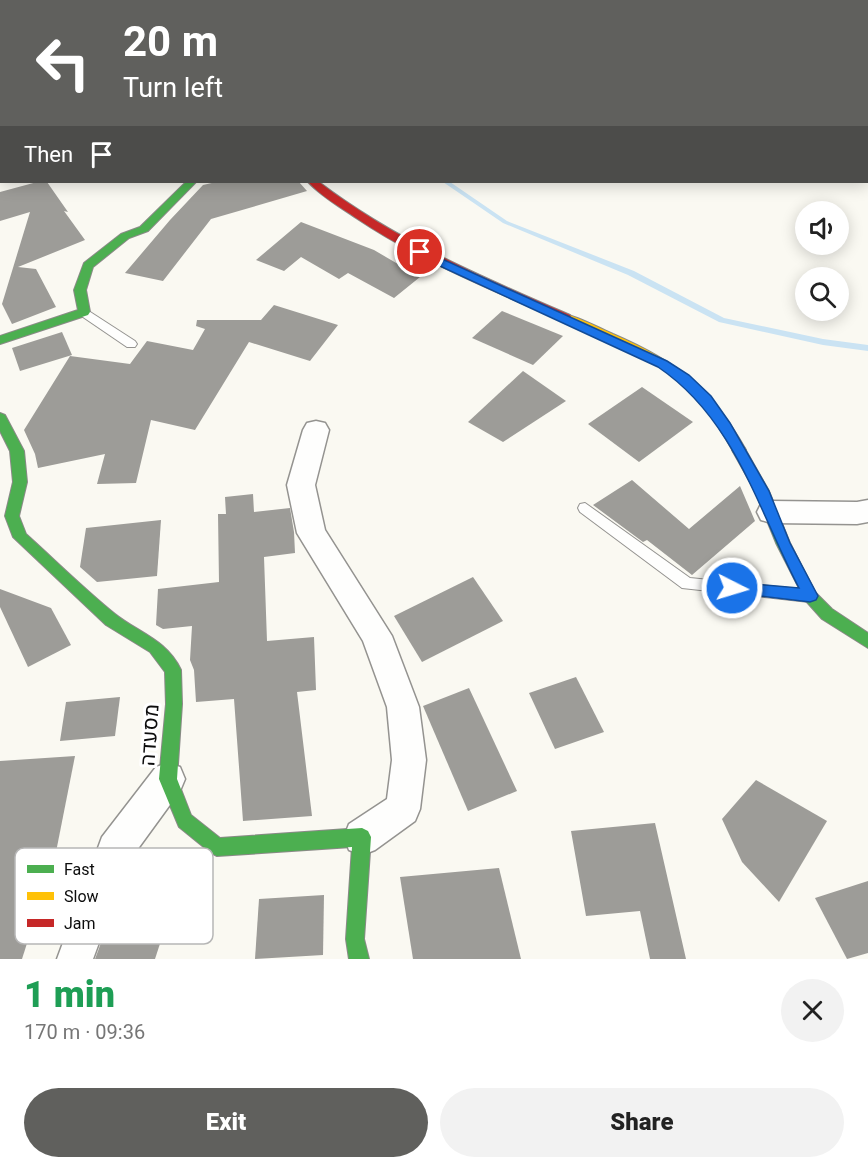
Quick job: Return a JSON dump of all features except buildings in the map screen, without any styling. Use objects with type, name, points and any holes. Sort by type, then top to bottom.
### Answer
[{"type":"street","points":[[0,340],[84,312],[80,290],[88,265],[125,236],[144,229],[190,183]]},
{"type":"street","points":[[314,183],[336,201],[420,252],[602,334],[663,364],[684,378],[706,400],[726,427],[762,491],[783,543],[810,596],[827,614],[868,641]]},
{"type":"street","name":"מסעדה","points":[[0,418],[17,451],[20,482],[12,516],[20,537],[111,620],[155,647],[173,670],[174,704],[168,779],[185,821],[217,847],[362,837]]},
{"type":"street","points":[[316,430],[301,485],[311,533],[377,636],[403,707],[409,760],[404,809],[362,837],[355,939],[359,959]]},
{"type":"street","points":[[771,512],[856,513],[868,511]]},
{"type":"street","points":[[116,848],[168,779]]},
{"type":"street","points":[[75,957],[80,944]]},
{"type":"lane","points":[[84,312],[130,344]]},
{"type":"lane","points":[[585,508],[687,584],[810,596]]},
{"type":"waterway","points":[[447,183],[505,222],[631,273],[722,320],[823,342],[868,348]]},
{"type":"traffic: fast","points":[[0,340],[84,312],[80,290],[88,265],[125,236],[144,229],[190,183]]},
{"type":"traffic: fast","points":[[0,418],[17,451],[20,482],[12,516],[20,537],[111,620],[155,647],[173,670],[174,704],[168,779],[185,821],[217,847],[362,837],[355,939],[359,959]]},
{"type":"traffic: fast","points":[[739,450],[762,491],[783,543],[810,596],[827,614],[868,641]]},
{"type":"traffic: slow","points":[[566,318],[641,351],[682,377],[707,401],[739,450]]},
{"type":"traffic: jam","points":[[314,183],[372,224],[403,242],[467,274],[566,318]]},
{"type":"route","points":[[420,252],[663,364],[684,378],[706,400],[726,427],[762,491],[783,543],[810,596],[732,588]]}]
